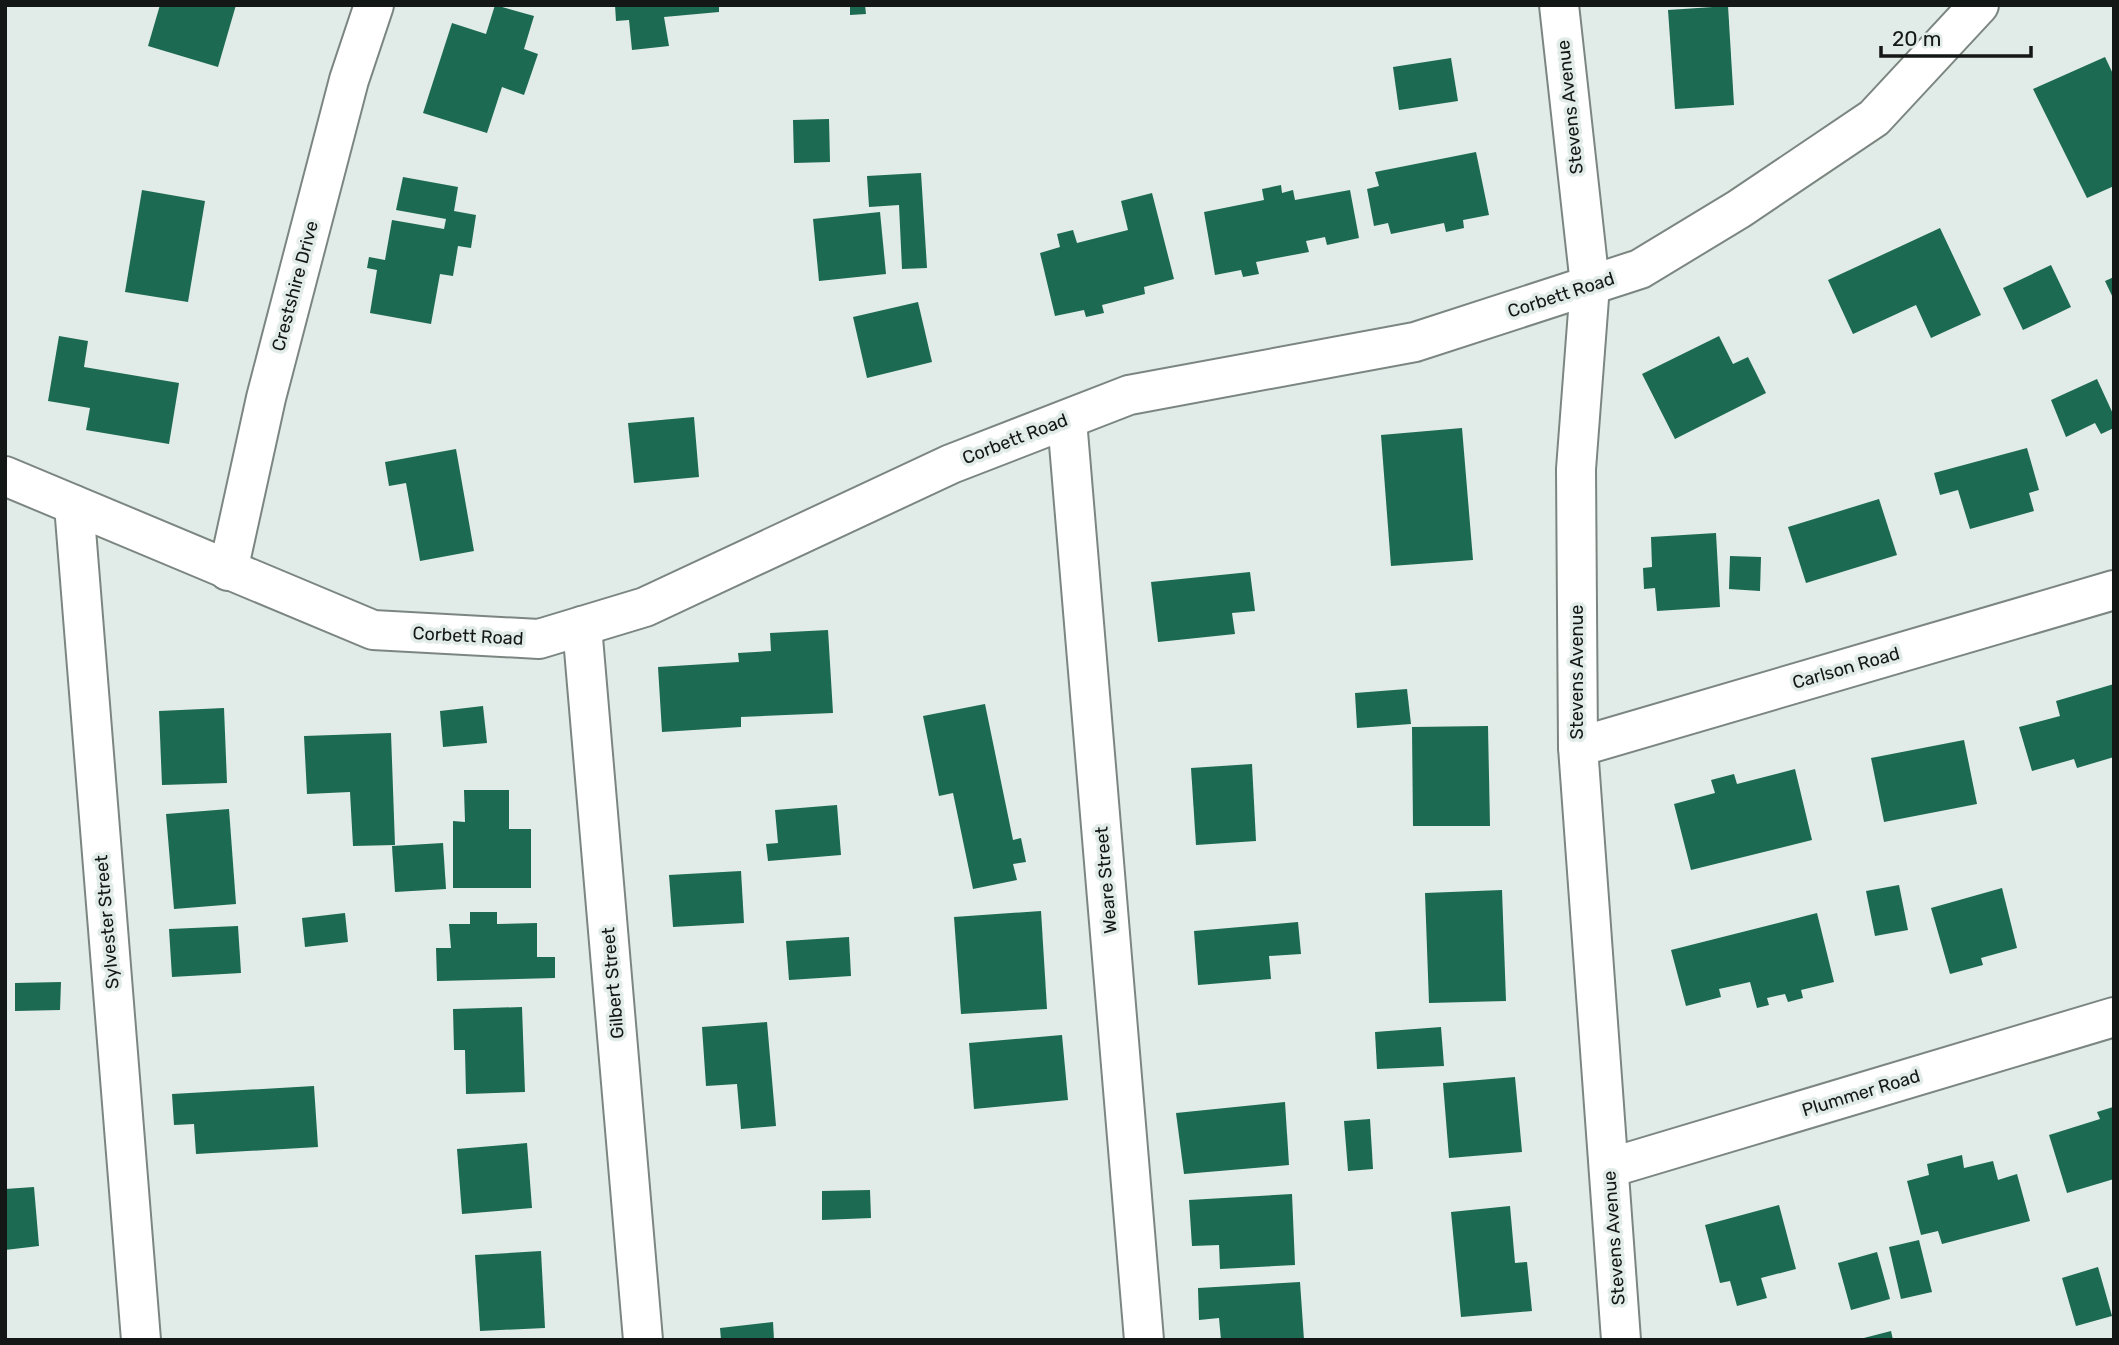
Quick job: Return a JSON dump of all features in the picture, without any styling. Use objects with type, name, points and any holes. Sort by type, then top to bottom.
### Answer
[{"type":"street","name":"Crestshire Drive","points":[[228,571],[273,371],[349,80],[374,5]]},
{"type":"street","name":"Stevens Avenue","points":[[1559,5],[1590,285],[1576,469],[1578,747],[1621,1340]]},
{"type":"street","name":"Corbett Road","points":[[5,476],[373,630],[539,639],[645,607],[951,464],[1129,395],[1415,342],[1640,269],[1739,209],[1874,118],[1979,5]]},
{"type":"street","name":"Weare Street","points":[[1067,419],[1144,1340]]},
{"type":"street","name":"Sylvester Street","points":[[74,505],[141,1340]]},
{"type":"street","name":"Carlson Road","points":[[1578,747],[2114,590]]},
{"type":"street","name":"Gilbert Street","points":[[582,626],[643,1340]]},
{"type":"street","name":"Plummer Road","points":[[1609,1168],[2114,1017]]},
{"type":"building","points":[[160,5],[236,5],[218,67],[148,46]]},
{"type":"building","points":[[495,5],[534,16],[524,49],[538,54],[524,95],[502,87],[487,133],[423,113],[452,23],[486,34]]},
{"type":"building","points":[[615,5],[719,5],[719,12],[664,17],[669,46],[632,50],[629,20],[616,21]]},
{"type":"building","points":[[850,5],[865,5],[866,14],[850,15]]},
{"type":"building","points":[[1728,6],[1734,105],[1675,109],[1668,10]]},
{"type":"building","points":[[2105,57],[2114,76],[2114,186],[2087,198],[2033,89]]},
{"type":"building","points":[[1451,58],[1458,101],[1399,110],[1393,67]]},
{"type":"building","points":[[829,119],[830,162],[794,163],[793,120]]},
{"type":"building","points":[[1476,152],[1489,215],[1463,220],[1464,228],[1446,232],[1444,223],[1391,234],[1388,223],[1374,226],[1367,189],[1379,186],[1375,172]]},
{"type":"building","points":[[921,173],[927,268],[902,269],[899,205],[869,207],[867,176]]},
{"type":"building","points":[[403,177],[458,187],[454,211],[476,215],[471,248],[458,246],[453,276],[440,274],[431,324],[370,313],[377,270],[367,268],[369,257],[385,260],[392,220],[444,229],[446,219],[396,210]]},
{"type":"building","points":[[1281,185],[1282,193],[1293,190],[1295,200],[1350,190],[1359,238],[1327,245],[1325,237],[1306,241],[1309,252],[1256,262],[1259,274],[1243,277],[1241,270],[1215,275],[1204,212],[1264,200],[1262,189]]},
{"type":"building","points":[[142,190],[205,201],[188,302],[125,292]]},
{"type":"building","points":[[1152,193],[1174,279],[1144,287],[1145,294],[1102,305],[1104,313],[1086,317],[1084,310],[1055,316],[1040,253],[1060,247],[1057,234],[1073,230],[1077,243],[1128,230],[1121,201]]},
{"type":"building","points":[[880,212],[886,274],[819,281],[813,219]]},
{"type":"building","points":[[1940,228],[1981,315],[1931,338],[1916,305],[1853,334],[1828,280]]},
{"type":"building","points":[[2051,265],[2071,307],[2023,330],[2003,288]]},
{"type":"building","points":[[2114,277],[2114,300],[2105,281]]},
{"type":"building","points":[[918,302],[932,362],[867,378],[853,317]]},
{"type":"building","points":[[59,336],[88,341],[84,367],[179,383],[169,444],[86,430],[90,408],[48,401]]},
{"type":"building","points":[[1719,336],[1733,364],[1748,357],[1766,393],[1675,439],[1642,374]]},
{"type":"building","points":[[2097,379],[2114,416],[2114,428],[2101,434],[2095,423],[2066,437],[2051,400]]},
{"type":"building","points":[[694,417],[699,477],[634,483],[628,423]]},
{"type":"building","points":[[1462,428],[1473,560],[1391,566],[1381,435]]},
{"type":"building","points":[[2027,448],[2039,490],[2029,493],[2034,511],[1970,529],[1958,490],[1940,495],[1934,473]]},
{"type":"building","points":[[456,449],[474,551],[420,561],[406,483],[389,486],[385,462]]},
{"type":"building","points":[[1879,499],[1897,555],[1806,583],[1788,527]]},
{"type":"building","points":[[1716,533],[1720,607],[1657,611],[1655,588],[1644,589],[1643,568],[1652,567],[1651,537]]},
{"type":"building","points":[[1730,556],[1761,557],[1760,591],[1729,589]]},
{"type":"building","points":[[1250,572],[1255,611],[1232,613],[1235,634],[1158,642],[1151,582]]},
{"type":"building","points":[[828,630],[833,713],[741,717],[741,727],[662,732],[658,667],[739,662],[738,653],[771,651],[770,633]]},
{"type":"building","points":[[2114,684],[2114,757],[2077,768],[2074,759],[2032,771],[2019,727],[2060,716],[2056,701]]},
{"type":"building","points":[[1407,689],[1411,724],[1357,728],[1355,693]]},
{"type":"building","points":[[985,704],[1013,840],[1021,838],[1026,862],[1013,864],[1017,880],[973,889],[953,793],[939,796],[923,716]]},
{"type":"building","points":[[483,706],[487,743],[443,747],[440,711]]},
{"type":"building","points":[[224,708],[227,783],[162,785],[159,711]]},
{"type":"building","points":[[1488,726],[1490,826],[1413,826],[1412,727]]},
{"type":"building","points":[[391,733],[395,845],[353,846],[350,792],[307,794],[304,736]]},
{"type":"building","points":[[1964,740],[1977,804],[1884,822],[1871,758]]},
{"type":"building","points":[[1252,764],[1256,841],[1196,845],[1191,768]]},
{"type":"building","points":[[1795,769],[1812,840],[1691,870],[1674,804],[1715,793],[1711,780],[1734,774],[1737,784]]},
{"type":"building","points":[[464,790],[509,790],[509,829],[531,829],[531,888],[453,888],[453,821],[465,822]]},
{"type":"building","points":[[837,805],[841,855],[768,861],[766,844],[778,843],[775,810]]},
{"type":"building","points":[[229,809],[236,904],[174,909],[166,814]]},
{"type":"building","points":[[443,843],[446,889],[395,892],[392,846]]},
{"type":"building","points":[[741,871],[744,923],[673,927],[669,875]]},
{"type":"building","points":[[1899,885],[1908,930],[1875,936],[1866,891]]},
{"type":"building","points":[[2002,888],[2017,948],[1981,958],[1983,965],[1950,974],[1931,908]]},
{"type":"building","points":[[1502,890],[1506,1001],[1429,1003],[1425,893]]},
{"type":"building","points":[[1041,911],[1047,1009],[961,1014],[954,917]]},
{"type":"building","points":[[470,912],[497,912],[497,924],[537,923],[537,957],[555,957],[555,978],[437,981],[436,948],[451,948],[449,924],[470,924]]},
{"type":"building","points":[[345,913],[348,942],[305,947],[302,918]]},
{"type":"building","points":[[1817,913],[1834,982],[1801,990],[1803,998],[1788,1002],[1785,994],[1767,998],[1769,1005],[1757,1008],[1750,982],[1719,989],[1721,997],[1686,1006],[1671,950]]},
{"type":"building","points":[[1298,922],[1301,954],[1269,956],[1271,979],[1198,985],[1194,931]]},
{"type":"building","points":[[238,926],[241,973],[172,977],[169,929]]},
{"type":"building","points":[[849,937],[851,976],[789,980],[786,941]]},
{"type":"building","points":[[61,982],[60,1010],[15,1011],[15,983]]},
{"type":"building","points":[[522,1007],[525,1092],[466,1094],[465,1050],[454,1050],[453,1009]]},
{"type":"building","points":[[767,1022],[776,1126],[741,1129],[737,1084],[706,1086],[702,1027]]},
{"type":"building","points":[[1441,1027],[1444,1066],[1377,1069],[1375,1032]]},
{"type":"building","points":[[1062,1035],[1068,1100],[974,1109],[969,1043]]},
{"type":"building","points":[[1515,1077],[1522,1152],[1449,1158],[1443,1083]]},
{"type":"building","points":[[314,1086],[318,1147],[196,1154],[194,1124],[174,1125],[172,1094]]},
{"type":"building","points":[[1285,1102],[1289,1165],[1184,1174],[1176,1113]]},
{"type":"building","points":[[2113,1107],[2114,1179],[2067,1193],[2049,1135],[2100,1119],[2097,1112]]},
{"type":"building","points":[[1370,1119],[1373,1169],[1348,1171],[1344,1121]]},
{"type":"building","points":[[527,1143],[532,1208],[462,1214],[457,1149]]},
{"type":"building","points":[[1962,1155],[1964,1168],[1993,1161],[1998,1180],[2017,1174],[2030,1221],[1942,1244],[1938,1231],[1921,1235],[1907,1181],[1929,1175],[1927,1164]]},
{"type":"building","points":[[34,1187],[39,1246],[5,1250],[5,1189]]},
{"type":"building","points":[[870,1190],[871,1218],[822,1220],[822,1191]]},
{"type":"building","points":[[1292,1194],[1295,1265],[1220,1269],[1219,1245],[1192,1246],[1189,1200]]},
{"type":"building","points":[[1779,1205],[1796,1269],[1761,1278],[1767,1298],[1737,1306],[1730,1281],[1720,1283],[1705,1225]]},
{"type":"building","points":[[1510,1206],[1515,1263],[1527,1262],[1532,1311],[1461,1317],[1451,1212]]},
{"type":"building","points":[[1919,1240],[1932,1292],[1901,1299],[1889,1247]]},
{"type":"building","points":[[541,1251],[545,1328],[480,1331],[475,1255]]},
{"type":"building","points":[[1877,1252],[1890,1299],[1851,1310],[1838,1263]]},
{"type":"building","points":[[2098,1267],[2112,1316],[2076,1326],[2062,1278]]},
{"type":"building","points":[[1300,1282],[1304,1340],[1221,1340],[1219,1318],[1199,1320],[1198,1288]]},
{"type":"building","points":[[773,1322],[774,1340],[721,1340],[720,1328]]},
{"type":"building","points":[[1891,1331],[1893,1340],[1860,1340],[1860,1339]]}]
